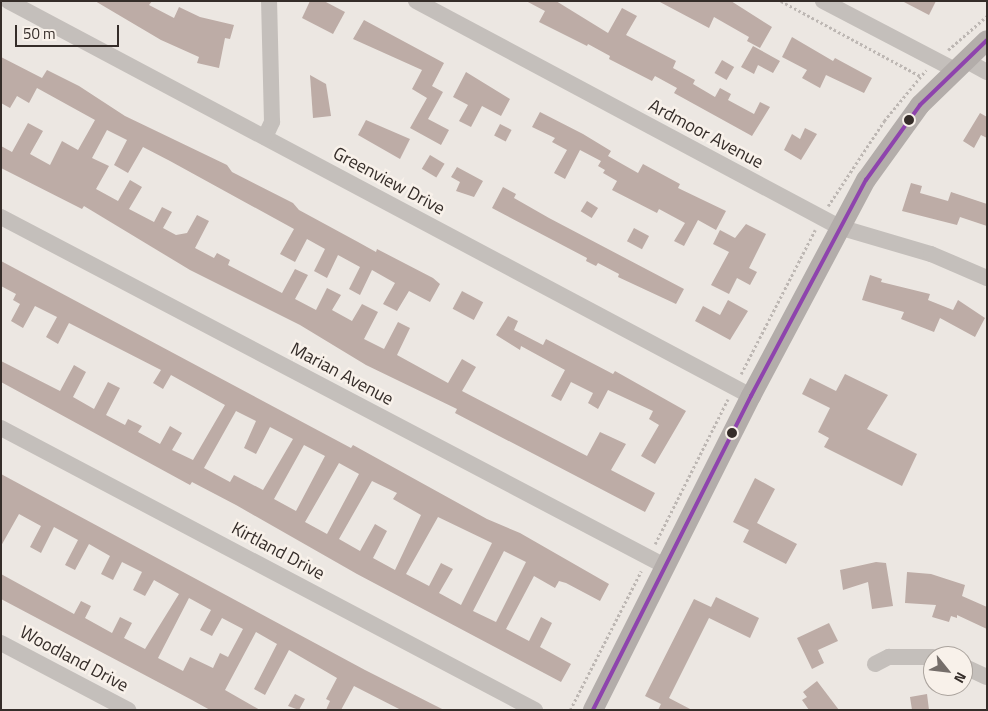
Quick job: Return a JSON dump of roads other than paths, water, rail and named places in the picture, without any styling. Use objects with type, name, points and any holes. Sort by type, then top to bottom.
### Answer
[{"type":"main road","points":[[593,710],[751,396],[839,227],[891,142],[960,65],[987,40]]},
{"type":"street","name":"Greenview Drive","points":[[8,1],[27,5],[265,137],[751,396]]},
{"type":"street","points":[[265,137],[272,122],[269,1]]},
{"type":"street","name":"Ardmoor Avenue","points":[[416,1],[839,227],[931,254],[987,278]]},
{"type":"street","points":[[824,1],[960,65],[987,72]]},
{"type":"street","name":"Marian Avenue","points":[[1,217],[665,566]]},
{"type":"street","name":"Kirtland Drive","points":[[1,428],[535,710]]},
{"type":"street","name":"Woodland Drive","points":[[1,643],[128,710]]},
{"type":"street","points":[[875,664],[889,657],[923,657]]},
{"type":"street","points":[[973,671],[987,677]]}]
